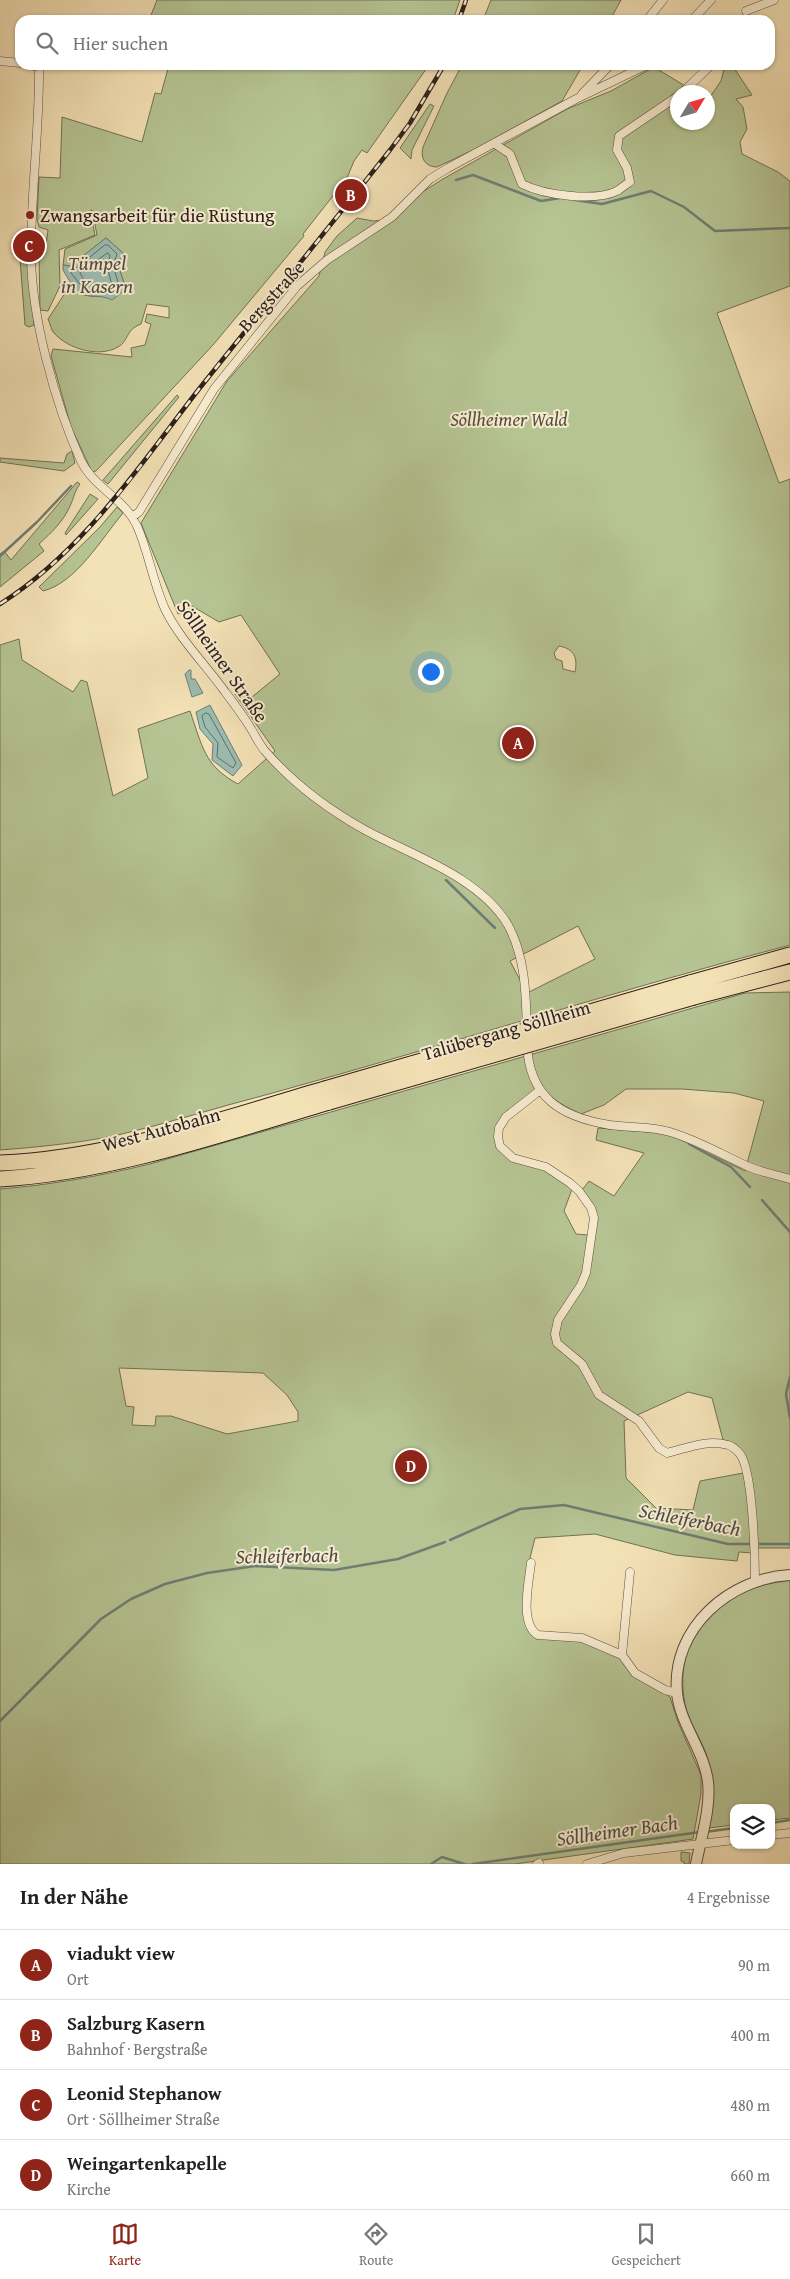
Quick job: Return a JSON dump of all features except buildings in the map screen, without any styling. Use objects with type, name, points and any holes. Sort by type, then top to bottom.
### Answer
[{"type":"highway","points":[[692,990],[790,956]]},
{"type":"highway","points":[[692,990],[731,987],[790,972]]},
{"type":"highway","points":[[731,987],[748,989],[790,983]]},
{"type":"highway","name":"Talübergang Söllheim","points":[[327,1095],[692,990]]},
{"type":"highway","name":"West Autobahn","points":[[0,1163],[18,1163],[100,1150],[327,1095]]},
{"type":"highway","name":"West Autobahn","points":[[0,1179],[32,1177],[107,1165],[327,1095]]},
{"type":"street","points":[[651,15],[663,0]]},
{"type":"street","points":[[697,15],[711,0]]},
{"type":"street","points":[[746,11],[774,0]]},
{"type":"street","points":[[0,61],[15,62]]},
{"type":"street","name":"Söllheimer Straße","points":[[38,70],[31,255],[36,311],[67,427],[82,463],[92,478],[126,509],[137,524],[166,609],[193,651],[248,724],[262,748],[279,767],[333,811],[365,830],[438,866],[477,891],[508,925],[520,957],[524,978],[528,1064],[539,1091]]},
{"type":"street","points":[[576,99],[605,70]]},
{"type":"street","name":"Bergstraße","points":[[132,517],[138,512],[214,389],[298,286],[328,260],[392,217],[430,179],[576,99],[637,70]]},
{"type":"street","points":[[690,85],[706,70]]},
{"type":"street","points":[[495,144],[510,154],[522,184],[531,188],[561,194],[593,197],[616,191],[630,182],[627,168],[617,150],[619,136],[670,101]]},
{"type":"street","points":[[756,1580],[755,1540],[746,1466],[740,1454],[730,1446],[708,1442],[667,1453],[659,1448],[639,1421],[599,1395],[582,1364],[557,1343],[555,1334],[558,1320],[581,1285],[586,1273],[587,1254],[594,1218],[591,1208],[570,1183],[546,1167],[513,1158],[500,1146],[499,1128],[506,1117],[539,1091],[567,1113],[608,1125],[669,1132],[749,1167],[790,1179]]},
{"type":"street","points":[[531,1563],[527,1603],[528,1624],[532,1632],[538,1635],[582,1638],[622,1655],[636,1673],[666,1690],[677,1693]]},
{"type":"street","points":[[622,1655],[630,1572]]},
{"type":"street","points":[[696,1864],[708,1800],[708,1783],[705,1767],[681,1710],[677,1693],[678,1665],[686,1641],[702,1616],[734,1591],[756,1580],[790,1574]]},
{"type":"street","points":[[775,1835],[790,1833]]},
{"type":"street","points":[[587,1864],[624,1853],[730,1840]]},
{"type":"green space","points":[[157,0],[460,0],[455,15],[151,15]]},
{"type":"green space","points":[[491,0],[621,0],[613,15],[485,15]]},
{"type":"green space","points":[[168,70],[425,70],[367,153],[362,150],[354,161],[347,178],[303,234],[304,236],[213,345],[96,471],[92,472],[71,427],[51,356],[53,349],[132,357],[131,348],[145,345],[151,324],[145,322],[147,314],[169,318],[169,307],[147,304],[141,324],[132,329],[121,345],[102,352],[93,352],[75,347],[60,339],[54,333],[48,319],[71,284],[84,294],[97,297],[126,289],[118,265],[123,253],[106,238],[70,266],[63,265],[65,249],[97,235],[92,210],[90,211],[95,235],[59,250],[60,286],[48,311],[40,310],[39,254],[45,252],[48,230],[39,227],[37,219],[39,177],[60,178],[62,117],[142,142],[155,93],[161,94]]},
{"type":"green space","points":[[459,70],[580,70],[562,101],[475,149],[437,167],[433,167],[424,161],[422,155],[423,147]]},
{"type":"green space","name":"Söllheimer Wald","points":[[649,70],[659,70],[684,85],[670,85],[670,130],[715,130],[715,90],[721,81],[724,70],[735,70],[752,95],[736,99],[743,107],[747,129],[740,142],[742,154],[778,172],[790,181],[790,286],[717,313],[779,483],[790,479],[790,945],[659,981],[334,1076],[118,1135],[45,1146],[0,1150],[0,645],[19,639],[22,660],[73,692],[81,680],[87,682],[113,796],[148,778],[138,729],[190,711],[201,744],[211,762],[218,770],[238,784],[275,751],[235,694],[252,697],[280,674],[241,615],[219,622],[192,606],[187,612],[178,614],[141,523],[227,381],[319,276],[325,252],[337,236],[357,218],[373,221],[394,219],[416,196],[567,109],[611,91]],"holes":[[[559,646],[568,649],[574,654],[576,662],[575,672],[563,669],[562,661],[556,659],[554,653]],[[578,926],[595,959],[527,993],[510,961]]]},
{"type":"green space","points":[[430,104],[434,106],[412,150],[411,159],[400,148]]},
{"type":"green space","points":[[24,254],[28,255],[34,325],[29,327],[25,325],[20,259]]},
{"type":"green space","points":[[177,395],[179,397],[108,484],[103,480]]},
{"type":"green space","points":[[72,451],[75,463],[64,471],[0,462],[0,458],[64,463],[67,454]]},
{"type":"green space","points":[[77,482],[80,484],[64,517],[39,544],[44,551],[0,587],[0,554],[4,551],[11,560]]},
{"type":"green space","points":[[90,494],[98,499],[66,535],[65,533]]},
{"type":"green space","points":[[117,507],[123,513],[87,558],[66,579],[43,591],[39,587],[100,527]]},
{"type":"green space","points":[[790,992],[790,1548],[754,1548],[754,1553],[739,1552],[737,1561],[675,1555],[595,1534],[535,1538],[528,1566],[531,1633],[585,1642],[622,1657],[634,1674],[670,1697],[678,1722],[701,1775],[701,1794],[693,1839],[515,1864],[0,1864],[0,1189],[75,1180],[150,1164],[745,993]],"holes":[[[541,1087],[565,1106],[581,1114],[604,1105],[626,1089],[682,1089],[734,1093],[764,1101],[745,1171],[675,1137],[660,1133],[598,1128],[596,1140],[644,1153],[614,1196],[589,1181],[582,1190],[596,1228],[588,1235],[576,1234],[564,1211],[572,1189],[544,1169],[497,1148],[505,1114]],[[119,1368],[263,1373],[287,1395],[298,1412],[298,1421],[227,1434],[171,1416],[156,1416],[155,1426],[132,1425],[134,1407],[126,1406]],[[688,1392],[712,1398],[723,1440],[735,1444],[742,1450],[749,1472],[700,1481],[693,1510],[656,1508],[626,1478],[624,1421]]]},
{"type":"green space","points":[[790,1578],[790,1818],[775,1820],[775,1804],[730,1804],[730,1825],[708,1828],[711,1779],[707,1756],[685,1704],[683,1678],[686,1655],[695,1635],[708,1618],[724,1603],[766,1583]]},
{"type":"green space","points":[[681,1852],[690,1853],[689,1864],[684,1864],[681,1861]]},
{"type":"water","name":"Tümpel in Kasern","points":[[106,238],[123,253],[118,265],[126,289],[112,300],[80,293],[63,270],[63,265],[70,266]]},
{"type":"water","points":[[191,670],[191,679],[195,679],[203,693],[192,697],[185,674]]},
{"type":"water","points":[[210,705],[242,765],[233,776],[212,760],[213,744],[200,729],[196,712]]},
{"type":"waterway","points":[[456,180],[473,175],[541,201],[560,198]]},
{"type":"waterway","points":[[575,200],[602,204],[651,191],[684,207],[715,231],[790,228]]},
{"type":"waterway","points":[[0,556],[37,522],[71,486]]},
{"type":"waterway","points":[[446,880],[495,928]]},
{"type":"waterway","points":[[689,1144],[731,1167],[750,1187]]},
{"type":"waterway","points":[[762,1200],[790,1232]]},
{"type":"waterway","points":[[790,1377],[786,1394],[790,1418]]},
{"type":"waterway","name":"Schleiferbach","points":[[450,1540],[520,1509],[564,1505],[728,1544],[752,1544]]},
{"type":"waterway","name":"Schleiferbach","points":[[0,1721],[101,1619],[131,1599],[165,1584],[207,1573],[255,1566],[334,1570],[398,1559],[445,1542]]},
{"type":"waterway","name":"Schleiferbach","points":[[760,1544],[790,1544]]},
{"type":"waterway","name":"Söllheimer Bach","points":[[775,1822],[790,1820]]},
{"type":"waterway","name":"Söllheimer Bach","points":[[705,1832],[730,1829]]},
{"type":"waterway","name":"Söllheimer Bach","points":[[473,1864],[700,1832]]},
{"type":"waterway","name":"Söllheimer Bach","points":[[431,1864],[442,1857],[464,1864]]},
{"type":"railway","points":[[461,15],[466,0]]},
{"type":"railway","points":[[0,604],[30,583],[58,559],[109,506],[199,389],[390,150],[410,123],[441,70]]},
{"type":"place","name":"Salzburg Kasern","points":[[351,195]]},
{"type":"place","name":"Zwangsarbeit für die Rüstung","points":[[30,215]]},
{"type":"place","name":"Leonid Stephanow","points":[[29,246]]},
{"type":"place","name":"viadukt view","points":[[518,743]]},
{"type":"place","name":"Weingartenkapelle","points":[[411,1466]]}]
